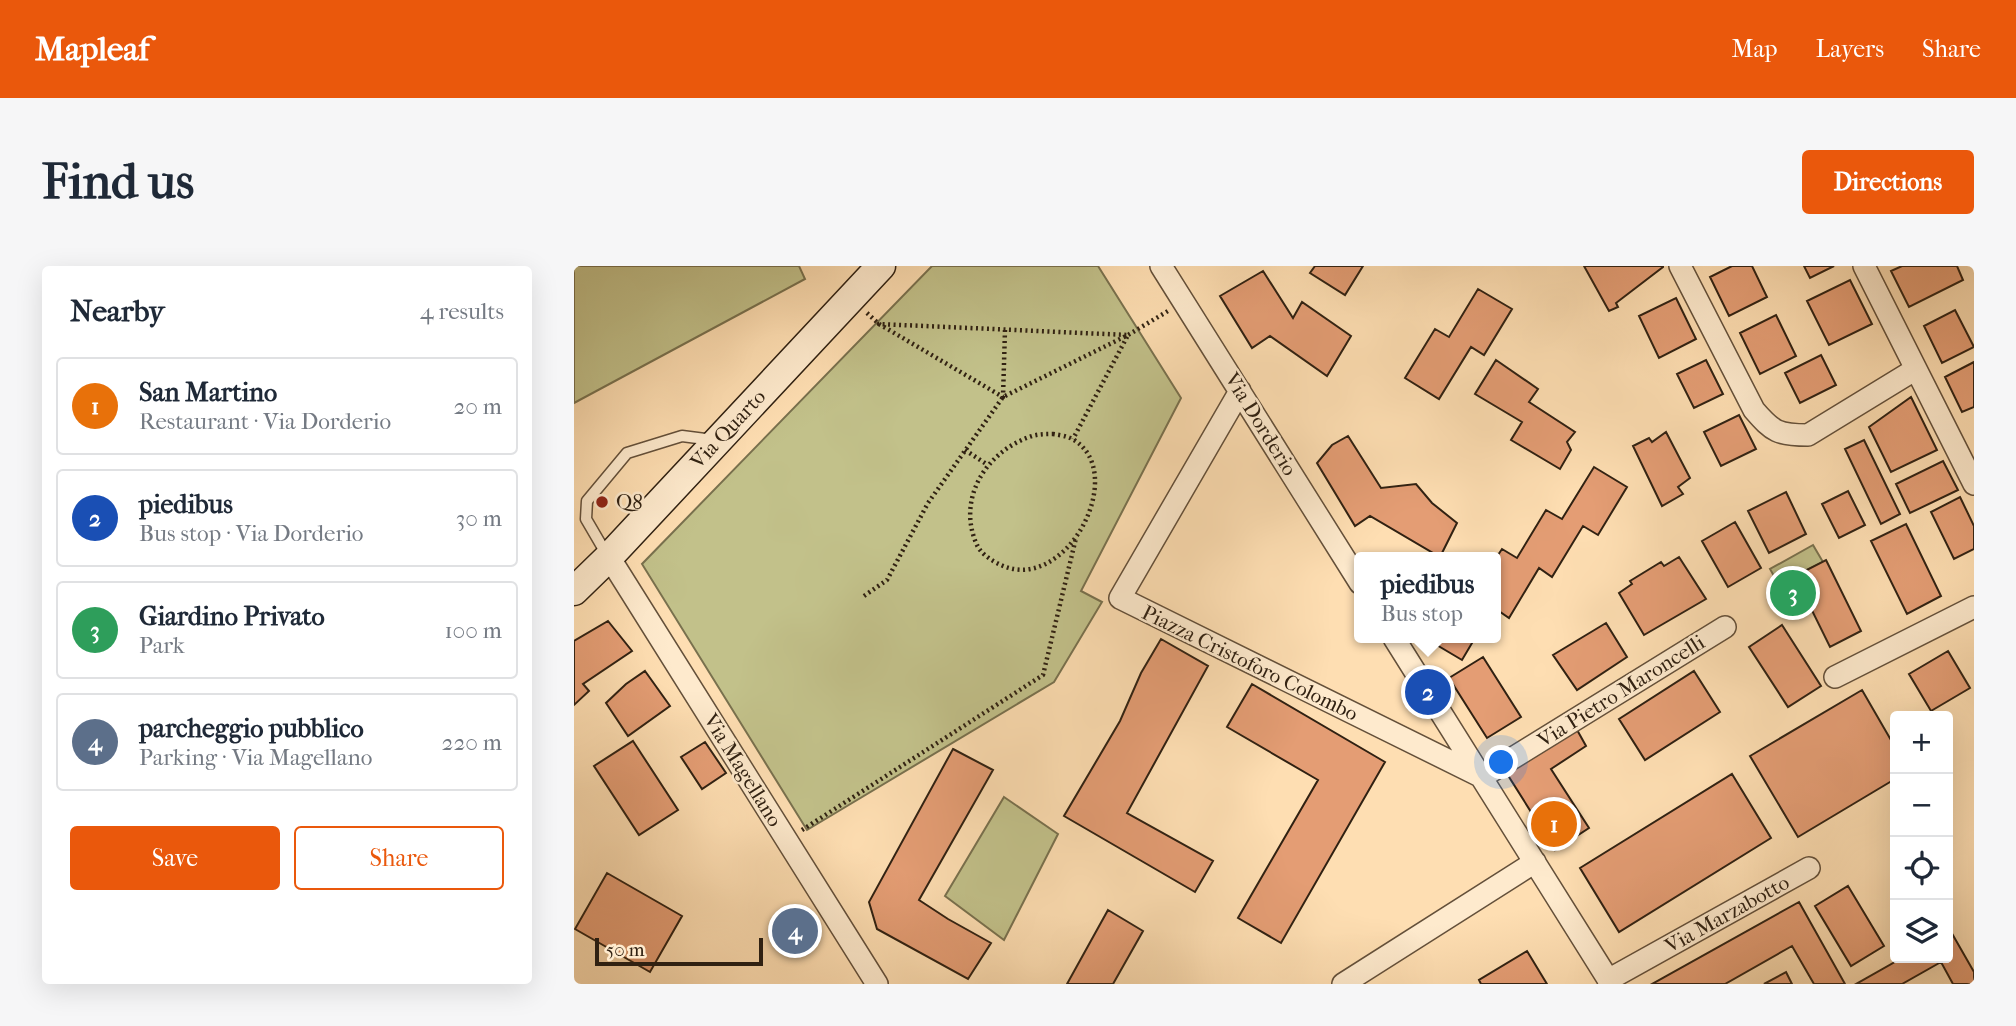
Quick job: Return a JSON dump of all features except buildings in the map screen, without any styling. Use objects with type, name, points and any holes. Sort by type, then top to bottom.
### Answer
[{"type":"street","name":"Via Quarto","points":[[574,591],[609,557],[880,266]]},
{"type":"street","name":"Via Dorderio","points":[[1161,266],[1354,573]]},
{"type":"street","points":[[1680,266],[1754,410],[1769,427],[1787,435],[1808,435],[1916,369]]},
{"type":"street","points":[[1864,266],[1974,484]]},
{"type":"street","name":"Piazza Cristoforo Colombo","points":[[1240,391],[1120,598],[1482,777]]},
{"type":"street","name":"Via Magellano","points":[[609,557],[877,984]]},
{"type":"street","points":[[1835,677],[1974,607]]},
{"type":"street","name":"Via Pietro Maroncelli","points":[[1482,777],[1725,626]]},
{"type":"street","points":[[1397,643],[1610,982]]},
{"type":"street","points":[[1343,984],[1535,862]]},
{"type":"street","name":"Via Marzabotto","points":[[1610,982],[1809,868]]},
{"type":"lane","points":[[609,557],[586,519],[587,501],[627,453],[682,436],[718,440]]},
{"type":"path","points":[[864,596],[887,580],[928,503],[1003,397],[1128,335],[1184,302]]},
{"type":"path","points":[[1003,397],[879,324],[1128,335]]},
{"type":"path","points":[[1003,397],[1005,330]]},
{"type":"path","points":[[1073,439],[1128,335]]},
{"type":"path","points":[[1053,434],[1073,439],[1088,454],[1095,492],[1090,514],[1076,538],[1062,554],[1033,570],[1013,571],[994,562],[979,550],[970,529],[971,508],[975,488],[988,465],[997,455],[1035,435],[1053,434]]},
{"type":"path","points":[[965,450],[988,465]]},
{"type":"path","points":[[787,840],[1043,675],[1076,538]]},
{"type":"shaded area","points":[[574,266],[799,266],[805,279],[574,403]]},
{"type":"shaded area","points":[[932,266],[1098,266],[1181,398],[1081,591],[1102,602],[1054,682],[807,830],[642,564]]},
{"type":"shaded area","points":[[1813,545],[1823,562],[1795,576],[1810,610],[1797,617],[1770,569]]},
{"type":"shaded area","points":[[1004,797],[1058,834],[1004,940],[945,896]]},
{"type":"place","name":"Q8","points":[[602,502]]},
{"type":"place","name":"Giardino Privato","points":[[1793,593]]},
{"type":"place","name":"piedibus","points":[[1428,692]]},
{"type":"place","name":"San Martino","points":[[1554,824]]},
{"type":"place","name":"parcheggio pubblico","points":[[795,931]]}]
